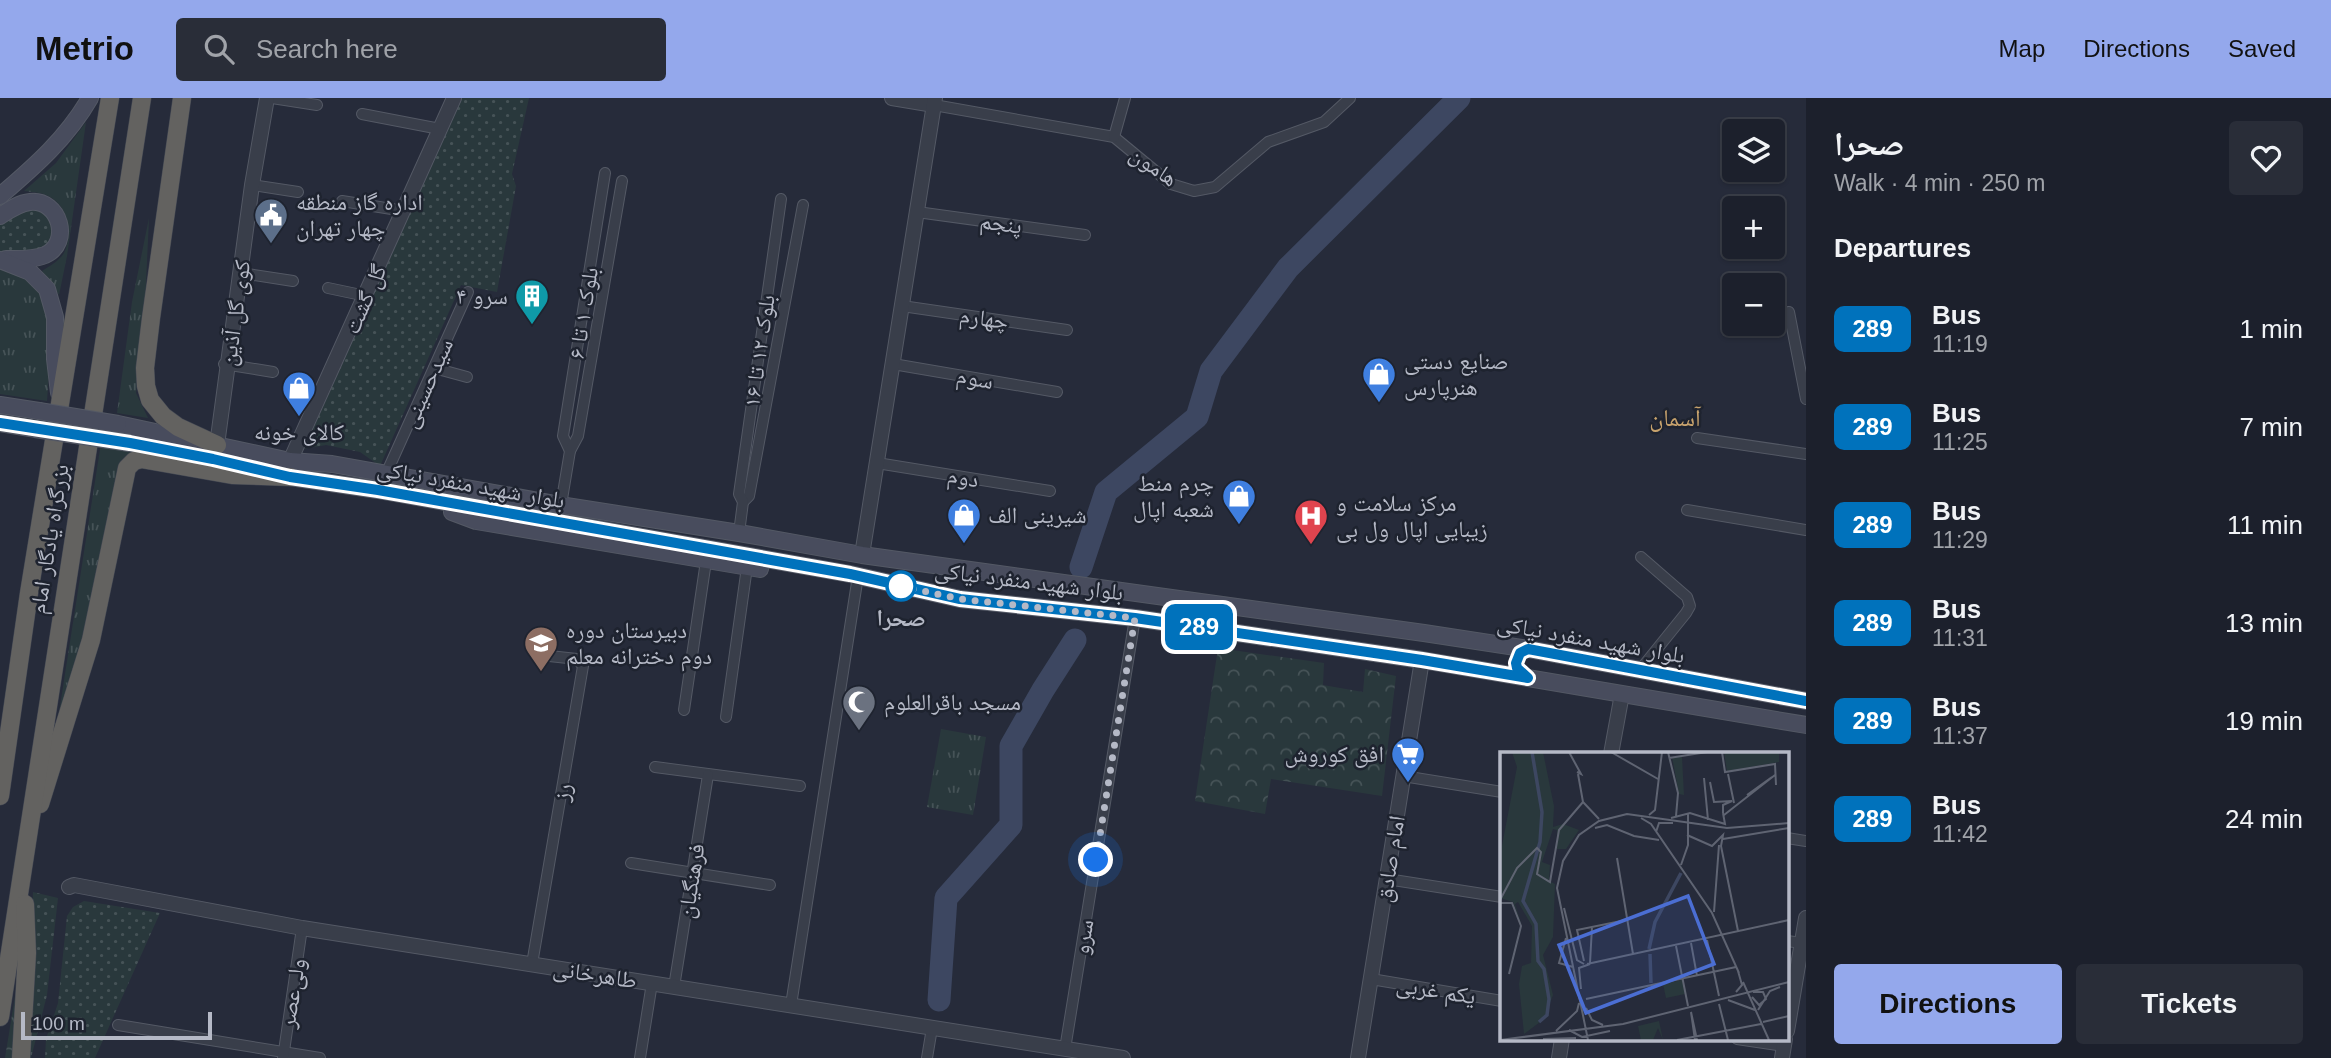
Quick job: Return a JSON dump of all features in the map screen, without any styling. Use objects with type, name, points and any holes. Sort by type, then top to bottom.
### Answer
[{"type":"highway","name":"بزرگراه یادگار امام","points":[[1,790],[60,401],[110,98]]},
{"type":"highway","name":"بزرگراه یادگار امام","points":[[0,1017],[142,98]]},
{"type":"highway","points":[[182,98],[150,318],[146,386],[150,400],[163,416],[178,427],[217,445]]},
{"type":"highway","points":[[21,1058],[27,953],[25,851],[91,640],[127,468],[134,461],[141,459],[232,475],[290,469]]},
{"type":"main road","points":[[0,196],[61,141],[90,98]]},
{"type":"main road","points":[[0,216],[28,202],[42,203],[58,217],[60,234],[56,245],[41,257],[0,260]]},
{"type":"main road","points":[[0,260],[30,272],[40,281],[52,301],[60,401]]},
{"type":"main road","name":"بلوار شهید منفرد نیاکی","points":[[0,405],[118,424],[217,445],[290,469],[424,500],[854,575],[960,599],[1135,618],[1422,660],[1806,725]]},
{"type":"main road","name":"بلوار شهید منفرد نیاکی","points":[[1,424],[290,469],[332,464],[862,555],[1528,649],[1806,701]]},
{"type":"main road","points":[[424,500],[476,521],[747,567],[826,578],[854,575]]},
{"type":"main road","points":[[1079,612],[1092,607],[1095,601],[1094,593],[1081,584]]},
{"type":"main road","points":[[1528,649],[1520,653],[1516,663],[1517,668],[1528,678]]},
{"type":"street","name":"کوی گل آذین","points":[[217,445],[252,185],[269,98]]},
{"type":"street","points":[[269,98],[317,105]]},
{"type":"street","name":"گل گشت","points":[[290,469],[454,98]]},
{"type":"street","points":[[862,555],[934,101],[892,98]]},
{"type":"street","points":[[1114,137],[1125,98]]},
{"type":"street","name":"هامون","points":[[934,101],[1114,137],[1171,184],[1194,191],[1215,187],[1268,142],[1324,122],[1350,98]]},
{"type":"street","points":[[362,114],[440,129]]},
{"type":"street","name":"بلوک ۱ تا ۶","points":[[570,451],[563,436],[606,173]]},
{"type":"street","points":[[561,505],[570,451],[578,436],[622,181]]},
{"type":"street","points":[[252,185],[298,192]]},
{"type":"street","name":"بلوک ۱۲ تا ۱۶","points":[[743,502],[739,494],[781,199]]},
{"type":"street","points":[[342,201],[404,211]]},
{"type":"street","points":[[739,533],[743,502],[749,496],[803,205]]},
{"type":"street","name":"پنجم","points":[[917,212],[1085,235]]},
{"type":"street","points":[[240,273],[293,281]]},
{"type":"street","points":[[328,288],[366,296]]},
{"type":"street","name":"سیدحسینی","points":[[386,474],[468,292]]},
{"type":"street","name":"چهارم","points":[[902,306],[1067,330]]},
{"type":"street","points":[[1789,312],[1806,399]]},
{"type":"street","points":[[226,364],[273,372]]},
{"type":"street","name":"سوم","points":[[893,364],[1056,391]]},
{"type":"street","points":[[434,368],[467,377]]},
{"type":"street","points":[[1697,438],[1806,454]]},
{"type":"street","name":"دوم","points":[[877,463],[1050,491]]},
{"type":"street","points":[[1687,510],[1806,530]]},
{"type":"street","points":[[1640,670],[1690,606],[1687,597],[1641,557]]},
{"type":"street","points":[[684,710],[706,561]]},
{"type":"street","points":[[726,717],[747,567]]},
{"type":"street","points":[[791,1005],[854,575]]},
{"type":"street","name":"سرو","points":[[1065,1049],[1135,618]]},
{"type":"street","name":"رز","points":[[532,964],[583,666],[577,659],[540,655]]},
{"type":"street","name":"امام صادق","points":[[1358,1058],[1422,660]]},
{"type":"street","points":[[1612,752],[1622,694]]},
{"type":"street","points":[[655,767],[800,786]]},
{"type":"street","name":"فرهنگیان","points":[[674,987],[708,775]]},
{"type":"street","points":[[1404,776],[1500,792]]},
{"type":"street","points":[[1788,838],[1806,841]]},
{"type":"street","points":[[631,863],[770,885]]},
{"type":"street","points":[[1387,879],[1500,897]]},
{"type":"street","name":"طاهرخانی","points":[[69,887],[74,885],[302,928],[1122,1058]]},
{"type":"street","points":[[1788,1018],[1794,942],[1806,918]]},
{"type":"street","name":"ولی‌عصر","points":[[283,1055],[302,928]]},
{"type":"street","name":"یکم غربی","points":[[1371,979],[1500,1001]]},
{"type":"street","points":[[640,1058],[652,983]]},
{"type":"street","points":[[118,1025],[283,1055],[320,1058]]},
{"type":"street","points":[[927,1058],[932,1028]]},
{"type":"street","points":[[1559,1058],[1562,1040]]},
{"type":"street","points":[[1742,1040],[1784,1048]]},
{"type":"green space","points":[[462,98],[529,98],[512,174],[516,186],[497,292],[461,285],[380,466],[360,452],[326,445],[304,449]]},
{"type":"green space","points":[[86,122],[59,295],[42,271],[64,253],[68,236],[67,220],[54,199],[24,191],[56,163]]},
{"type":"green space","points":[[22,206],[47,211],[55,232],[44,250],[0,253],[0,220]]},
{"type":"green space","points":[[149,218],[145,304],[136,393],[148,418],[117,413],[132,302]]},
{"type":"green space","points":[[0,267],[21,273],[46,299],[50,359],[47,401],[0,394]]},
{"type":"green space","points":[[101,443],[152,452],[136,456],[51,764]]},
{"type":"green space","points":[[1218,648],[1324,663],[1323,685],[1363,692],[1365,669],[1396,676],[1382,796],[1271,779],[1265,814],[1195,801]]},
{"type":"green space","points":[[941,729],[986,737],[973,815],[927,807]]},
{"type":"green space","points":[[33,892],[58,898],[47,995],[31,1058],[24,1058]]},
{"type":"green space","points":[[84,901],[160,913],[95,1058],[45,1058],[46,1039],[58,1003],[67,916],[73,907]]},
{"type":"green space","points":[[22,953],[16,1058],[5,1058]]},
{"type":"waterway","points":[[1081,567],[1106,492],[1197,417],[1211,371],[1288,268],[1459,98]]},
{"type":"waterway","points":[[939,1000],[946,898],[1011,825],[1011,746],[1075,640]]},
{"type":"bus line","name":"289","points":[[0,423],[130,443],[290,477],[378,490],[850,574],[960,599],[1135,618],[1528,678],[1517,668],[1516,659],[1528,649],[1806,701]]},
{"type":"place","name":"اداره گاز منطقه چهار تهران","points":[[271,245]]},
{"type":"place","name":"سرو ۴","points":[[532,326]]},
{"type":"place","name":"صنایع دستی هنرپارس","points":[[1379,404]]},
{"type":"place","name":"کالای خونه","points":[[299,418]]},
{"type":"place","name":"چرم منط شعبه اپال","points":[[1239,526]]},
{"type":"place","name":"شیرینی الف","points":[[964,545]]},
{"type":"place","name":"مرکز سلامت و زیبایی اپال ول بی","points":[[1311,546]]},
{"type":"place","name":"صحرا","points":[[901,586]]},
{"type":"place","name":"دبیرستان دوره دوم دخترانه معلم","points":[[541,673]]},
{"type":"place","name":"مسجد باقرالعلوم","points":[[859,732]]},
{"type":"place","name":"افق کوروش","points":[[1408,784]]},
{"type":"district","name":"آسمان","points":[[1675,418]]},
{"type":"route","points":[[901,586],[960,599],[1135,618],[1096,860]]}]
